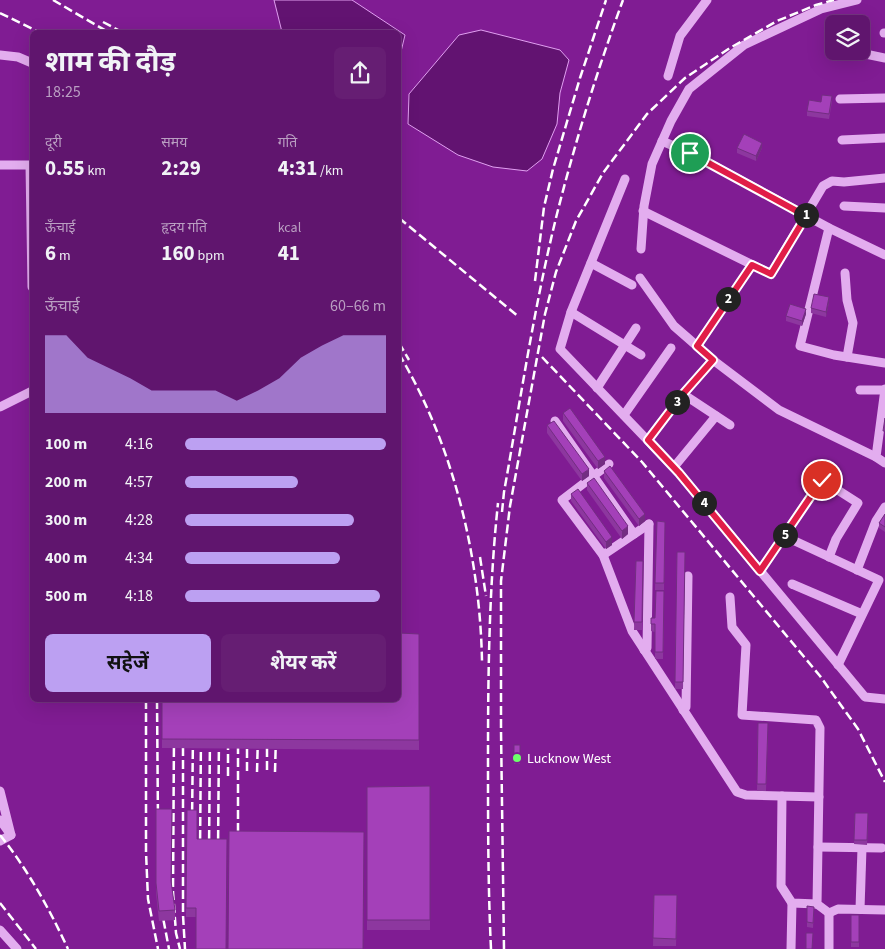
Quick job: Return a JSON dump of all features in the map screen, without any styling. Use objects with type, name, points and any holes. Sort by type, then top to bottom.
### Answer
[{"type":"street","points":[[668,76],[680,36],[707,0]]},
{"type":"street","points":[[641,249],[643,211],[652,164],[671,121],[689,89],[744,45],[821,9],[857,0]]},
{"type":"street","points":[[0,55],[18,57],[30,62]]},
{"type":"street","points":[[870,55],[885,58]]},
{"type":"street","points":[[840,99],[885,98]]},
{"type":"street","points":[[842,140],[885,138]]},
{"type":"street","points":[[662,141],[690,153],[806,216],[885,255]]},
{"type":"street","points":[[0,165],[30,166]]},
{"type":"street","points":[[643,211],[771,274],[823,186],[832,181],[844,182],[885,178]]},
{"type":"street","points":[[625,179],[571,312],[560,349],[674,467],[865,697],[885,699]]},
{"type":"street","points":[[844,206],[885,208]]},
{"type":"street","points":[[829,228],[800,346],[885,363]]},
{"type":"street","points":[[591,263],[632,285]]},
{"type":"street","points":[[697,346],[752,265]]},
{"type":"street","points":[[845,273],[847,300],[853,323],[847,356]]},
{"type":"street","points":[[640,278],[674,326],[713,360],[779,410],[885,463]]},
{"type":"street","points":[[571,312],[641,355]]},
{"type":"street","points":[[597,388],[636,328]]},
{"type":"street","points":[[624,415],[670,348]]},
{"type":"street","points":[[648,440],[683,394],[713,360]]},
{"type":"street","points":[[860,390],[885,389],[876,457]]},
{"type":"street","points":[[0,407],[30,392]]},
{"type":"street","points":[[683,394],[730,425]]},
{"type":"street","points":[[674,467],[716,416]]},
{"type":"street","points":[[555,421],[634,534]]},
{"type":"street","points":[[610,464],[562,500],[603,556],[632,631],[737,792],[746,795],[819,797]]},
{"type":"street","points":[[760,571],[822,480],[858,503],[836,539],[828,557]]},
{"type":"street","points":[[857,570],[876,521],[885,506]]},
{"type":"street","points":[[603,556],[649,524],[647,648],[644,650]]},
{"type":"street","points":[[784,536],[878,580],[838,665]]},
{"type":"street","points":[[683,710],[686,708],[688,576]]},
{"type":"street","points":[[792,584],[862,614]]},
{"type":"street","points":[[730,597],[732,627],[746,645],[742,715],[816,720],[820,728],[817,904]]},
{"type":"street","points":[[0,791],[11,836]]},
{"type":"street","points":[[782,796],[781,886],[792,903],[791,949]]},
{"type":"street","points":[[0,820],[11,836]]},
{"type":"street","points":[[0,841],[11,836]]},
{"type":"street","points":[[818,847],[882,848]]},
{"type":"street","points":[[860,909],[862,848]]},
{"type":"street","points":[[792,903],[817,904],[829,913]]},
{"type":"street","points":[[829,913],[838,909],[885,910]]},
{"type":"street","points":[[828,949],[829,913]]},
{"type":"street","points":[[0,930],[17,949]]},
{"type":"shaded area","points":[[274,0],[352,0],[397,30],[282,30]]},
{"type":"shaded area","points":[[481,30],[560,50],[569,60],[560,93],[557,124],[542,159],[527,171],[493,167],[458,155],[408,124],[409,94],[459,35]]},
{"type":"shaded area","points":[[401,32],[405,35],[401,52]]},
{"type":"building","points":[[822,95],[832,96],[829,114],[807,111],[809,100],[821,102]]},
{"type":"building","points":[[744,134],[762,143],[756,156],[737,148]]},
{"type":"building","points":[[814,294],[829,297],[826,312],[811,308]]},
{"type":"building","points":[[790,304],[806,309],[802,321],[786,316]]},
{"type":"building","points":[[570,408],[605,457],[598,461],[563,413]]},
{"type":"building","points":[[554,421],[589,469],[582,474],[547,425]]},
{"type":"building","points":[[610,466],[645,514],[639,519],[604,471]]},
{"type":"building","points":[[594,478],[628,526],[622,531],[587,483]]},
{"type":"building","points":[[578,489],[612,537],[606,542],[571,494]]},
{"type":"building","points":[[885,514],[885,527],[879,523]]},
{"type":"building","points":[[657,521],[665,522],[664,583],[655,583]]},
{"type":"building","points":[[677,552],[685,552],[683,682],[675,682]]},
{"type":"building","points":[[636,561],[643,561],[642,622],[634,622]]},
{"type":"building","points":[[656,591],[664,591],[663,652],[655,652],[655,624],[651,624],[651,618],[655,618]]},
{"type":"building","points":[[401,633],[419,634],[419,740],[162,739],[162,702],[401,702]]},
{"type":"building","points":[[758,723],[768,723],[766,784],[757,784]]},
{"type":"building","points":[[514,745],[520,745],[520,757],[514,757]]},
{"type":"building","points":[[430,786],[430,920],[367,920],[367,787]]},
{"type":"building","points":[[156,809],[172,809],[171,881],[175,910],[159,911],[156,883]]},
{"type":"building","points":[[187,810],[197,810],[197,839],[227,839],[226,949],[196,949],[196,908],[186,908]]},
{"type":"building","points":[[855,813],[868,813],[867,840],[854,840]]},
{"type":"building","points":[[229,831],[364,832],[363,949],[228,949]]},
{"type":"building","points":[[654,895],[677,895],[676,939],[653,938]]},
{"type":"building","points":[[807,906],[814,907],[813,923],[807,922]]},
{"type":"building","points":[[851,915],[859,915],[859,942],[851,942]]},
{"type":"building","points":[[806,933],[813,933],[812,949],[806,949]]},
{"type":"railway","points":[[53,0],[105,30]]},
{"type":"railway","points":[[535,281],[544,207],[553,169],[606,0]]},
{"type":"railway","points":[[502,512],[529,349],[550,241],[581,128],[623,0]]},
{"type":"railway","points":[[504,949],[501,581],[510,506],[545,314],[556,272],[576,221],[603,173],[647,114],[685,78],[730,48],[777,21],[816,5],[834,0]]},
{"type":"railway","points":[[0,13],[35,30]]},
{"type":"railway","points":[[103,22],[118,30]]},
{"type":"railway","points":[[401,220],[519,317]]},
{"type":"railway","points":[[401,346],[409,360]]},
{"type":"railway","points":[[542,357],[642,462],[820,676],[858,729],[885,782]]},
{"type":"railway","points":[[401,358],[434,425],[460,502],[476,581],[482,661]]},
{"type":"railway","points":[[491,949],[488,831],[489,663],[491,599],[498,503]]},
{"type":"railway","points":[[480,557],[486,596]]},
{"type":"railway","points":[[146,702],[146,852],[148,899],[158,949]]},
{"type":"railway","points":[[157,702],[158,822]]},
{"type":"railway","points":[[183,734],[183,915],[185,949]]},
{"type":"railway","points":[[192,824],[193,734]]},
{"type":"railway","points":[[174,735],[173,892],[176,933],[180,949]]},
{"type":"railway","points":[[200,852],[201,735]]},
{"type":"railway","points":[[209,852],[210,735]]},
{"type":"railway","points":[[218,852],[219,735]]},
{"type":"railway","points":[[228,735],[228,776]]},
{"type":"railway","points":[[238,735],[238,845]]},
{"type":"railway","points":[[247,735],[247,771]]},
{"type":"railway","points":[[257,772],[258,735]]},
{"type":"railway","points":[[267,735],[267,773]]},
{"type":"railway","points":[[275,772],[276,735]]},
{"type":"railway","points":[[0,835],[20,862],[37,890],[68,949]]},
{"type":"railway","points":[[0,903],[36,949]]},
{"type":"railway","points":[[161,907],[169,949]]},
{"type":"place","name":"Lucknow West","points":[[517,758]]},
{"type":"route","points":[[690,153],[806,216],[771,274],[752,265],[697,346],[713,360],[683,394],[648,440],[679,473],[760,571],[822,480]]}]
